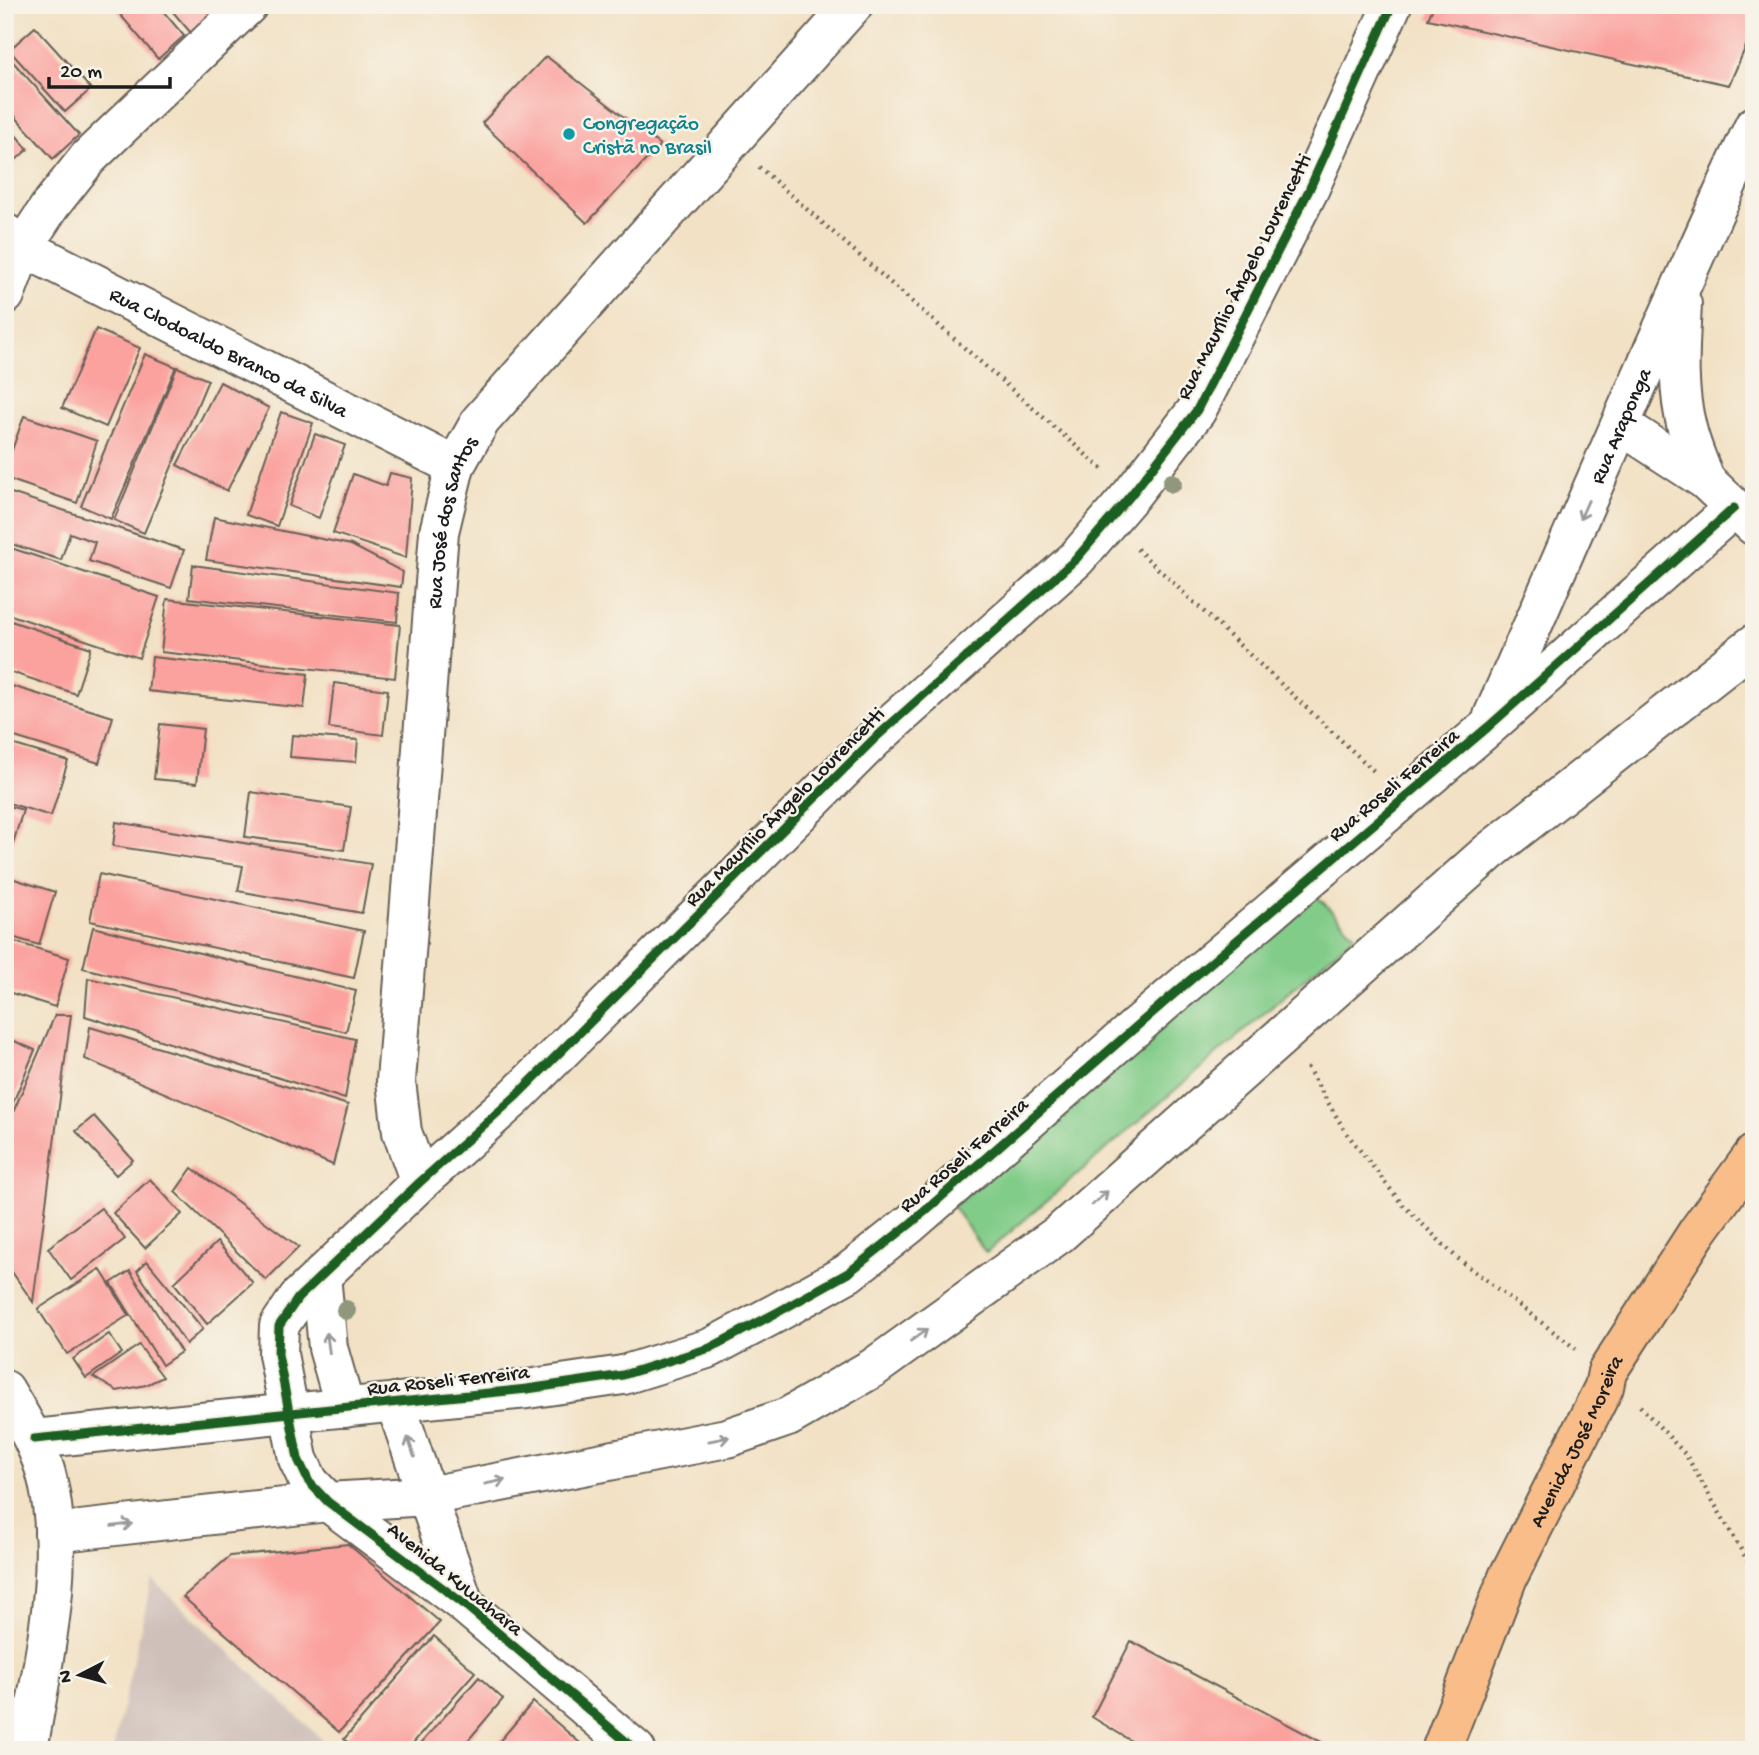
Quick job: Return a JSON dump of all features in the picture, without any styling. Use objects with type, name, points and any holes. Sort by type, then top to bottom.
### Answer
[{"type":"main road","name":"Avenida José Moreira","points":[[1441,1750],[1508,1577],[1604,1387],[1607,1372],[1698,1231],[1754,1154]]},
{"type":"street","points":[[5,295],[14,240],[50,206],[88,158],[248,5]]},
{"type":"street","name":"Rua José dos Santos","points":[[421,1182],[402,1132],[396,1081],[439,532],[455,466],[481,419],[853,5]]},
{"type":"street","name":"Rua Maurílio Ângelo Lourencetti","points":[[289,1413],[278,1354],[279,1326],[298,1298],[515,1097],[874,739],[1076,559],[1197,410],[1309,190],[1392,5]]},
{"type":"street","name":"Rua Araponga","points":[[1488,726],[1684,275],[1754,126]]},
{"type":"street","name":"Rua Clodoaldo Branco da Silva","points":[[14,240],[455,466]]},
{"type":"street","points":[[1684,275],[1678,368],[1680,391],[1687,429],[1705,480]]},
{"type":"street","points":[[1621,425],[1705,480],[1744,517]]},
{"type":"street","name":"Rua Roseli Ferreira","points":[[34,1439],[527,1389],[623,1375],[710,1348],[848,1273],[910,1224],[1178,990],[1488,726],[1744,517]]},
{"type":"street","points":[[54,1534],[328,1502],[428,1496],[727,1438],[788,1417],[873,1368],[1059,1234],[1489,852],[1754,644]]},
{"type":"street","points":[[321,1276],[328,1348],[345,1408]]},
{"type":"street","points":[[5,1390],[34,1439],[48,1482],[54,1534],[53,1598],[28,1750]]},
{"type":"street","name":"Avenida Kuwahara","points":[[395,1402],[464,1604]]},
{"type":"street","name":"Avenida Kuwahara","points":[[289,1413],[302,1469],[309,1482],[328,1502],[464,1604],[636,1750]]},
{"type":"path","points":[[731,142],[1120,508],[1404,799]]},
{"type":"path","points":[[1287,1032],[1345,1131],[1402,1204],[1456,1257],[1607,1372],[1686,1455],[1754,1572]]},
{"type":"shaded area","points":[[152,1579],[333,1750],[113,1750]]},
{"type":"green space","points":[[1316,895],[1355,935],[986,1253],[953,1207]]},
{"type":"building","points":[[112,5],[158,5],[184,36],[158,59]]},
{"type":"building","points":[[167,5],[213,5],[217,9],[191,33]]},
{"type":"building","points":[[1434,5],[1754,5],[1754,28],[1729,85],[1428,19]]},
{"type":"building","points":[[35,27],[91,89],[65,112],[9,50]]},
{"type":"building","points":[[5,53],[79,135],[53,159],[5,105]]},
{"type":"building","name":"Congregação Cristã no Brasil","points":[[546,56],[660,145],[587,223],[482,123]]},
{"type":"building","points":[[5,123],[28,149],[5,170]]},
{"type":"building","points":[[96,329],[140,348],[106,427],[62,408]]},
{"type":"building","points":[[145,354],[176,367],[111,519],[81,506]]},
{"type":"building","points":[[177,367],[208,380],[144,533],[114,520]]},
{"type":"building","points":[[220,382],[269,408],[227,491],[177,465]]},
{"type":"building","points":[[281,412],[313,423],[277,526],[246,515]]},
{"type":"building","points":[[24,416],[97,441],[77,503],[5,478],[5,470]]},
{"type":"building","points":[[315,434],[345,445],[319,518],[289,506]]},
{"type":"building","points":[[390,473],[412,478],[406,558],[333,533],[353,474],[386,486]]},
{"type":"building","points":[[5,491],[184,550],[171,588],[89,561],[95,542],[70,533],[61,560],[5,542]]},
{"type":"building","points":[[214,517],[351,545],[403,572],[401,587],[206,560]]},
{"type":"building","points":[[5,546],[159,597],[139,658],[5,613]]},
{"type":"building","points":[[193,565],[399,593],[397,622],[189,598]]},
{"type":"building","points":[[167,599],[400,625],[395,678],[161,652]]},
{"type":"building","points":[[5,619],[91,648],[76,694],[5,670]]},
{"type":"building","points":[[152,657],[308,674],[304,708],[148,691]]},
{"type":"building","points":[[334,683],[388,690],[383,735],[329,728]]},
{"type":"building","points":[[5,684],[113,717],[99,763],[5,734]]},
{"type":"building","points":[[160,724],[203,729],[197,783],[154,779]]},
{"type":"building","points":[[292,735],[358,740],[356,762],[290,757]]},
{"type":"building","points":[[5,742],[68,761],[51,816],[5,802]]},
{"type":"building","points":[[251,792],[351,807],[344,850],[245,837]]},
{"type":"building","points":[[5,805],[23,810],[6,867],[5,867]]},
{"type":"building","points":[[116,822],[371,864],[362,913],[238,891],[243,866],[113,846]]},
{"type":"building","points":[[99,874],[364,931],[354,978],[90,921]]},
{"type":"building","points":[[5,876],[55,892],[39,945],[5,935]]},
{"type":"building","points":[[93,927],[356,991],[346,1032],[83,968]]},
{"type":"building","points":[[5,939],[69,958],[55,1007],[5,991]]},
{"type":"building","points":[[88,978],[355,1039],[345,1099],[85,1016]]},
{"type":"building","points":[[55,1015],[71,1015],[33,1302],[5,1262],[5,1131]]},
{"type":"building","points":[[90,1027],[348,1105],[333,1165],[85,1059]]},
{"type":"building","points":[[5,1037],[35,1050],[5,1122]]},
{"type":"building","points":[[94,1116],[133,1160],[116,1175],[76,1131]]},
{"type":"building","points":[[192,1168],[299,1247],[266,1280],[175,1192]]},
{"type":"building","points":[[150,1179],[182,1214],[145,1248],[113,1213]]},
{"type":"building","points":[[101,1208],[125,1239],[71,1280],[48,1248]]},
{"type":"building","points":[[217,1242],[253,1283],[207,1324],[174,1283]]},
{"type":"building","points":[[147,1261],[203,1329],[186,1344],[137,1271]]},
{"type":"building","points":[[100,1269],[129,1315],[67,1354],[38,1309]]},
{"type":"building","points":[[130,1271],[181,1352],[162,1365],[111,1283]]},
{"type":"building","points":[[109,1334],[122,1353],[86,1378],[73,1359]]},
{"type":"building","points":[[139,1345],[163,1377],[146,1385],[117,1391],[93,1377]]},
{"type":"building","points":[[348,1544],[440,1622],[339,1732],[183,1597],[230,1556]]},
{"type":"building","points":[[434,1636],[475,1672],[407,1750],[356,1750],[344,1739]]},
{"type":"building","points":[[1131,1641],[1325,1744],[1322,1750],[1183,1750],[1178,1747],[1177,1750],[1146,1750],[1092,1717]]},
{"type":"building","points":[[479,1677],[503,1699],[460,1750],[415,1750]]},
{"type":"building","points":[[533,1702],[588,1750],[492,1750]]},
{"type":"cycle path","points":[[636,1750],[464,1604],[328,1502],[309,1482],[298,1459],[278,1354],[279,1326],[298,1298],[420,1182],[515,1097],[874,739],[1076,559],[1131,495],[1197,410],[1309,190],[1392,5]]},
{"type":"cycle path","points":[[34,1439],[527,1389],[623,1375],[710,1348],[778,1312],[848,1273],[910,1224],[1168,999],[1488,727],[1734,508]]},
{"type":"place","name":"Congregação Cristã no Brasil","points":[[569,134]]}]
